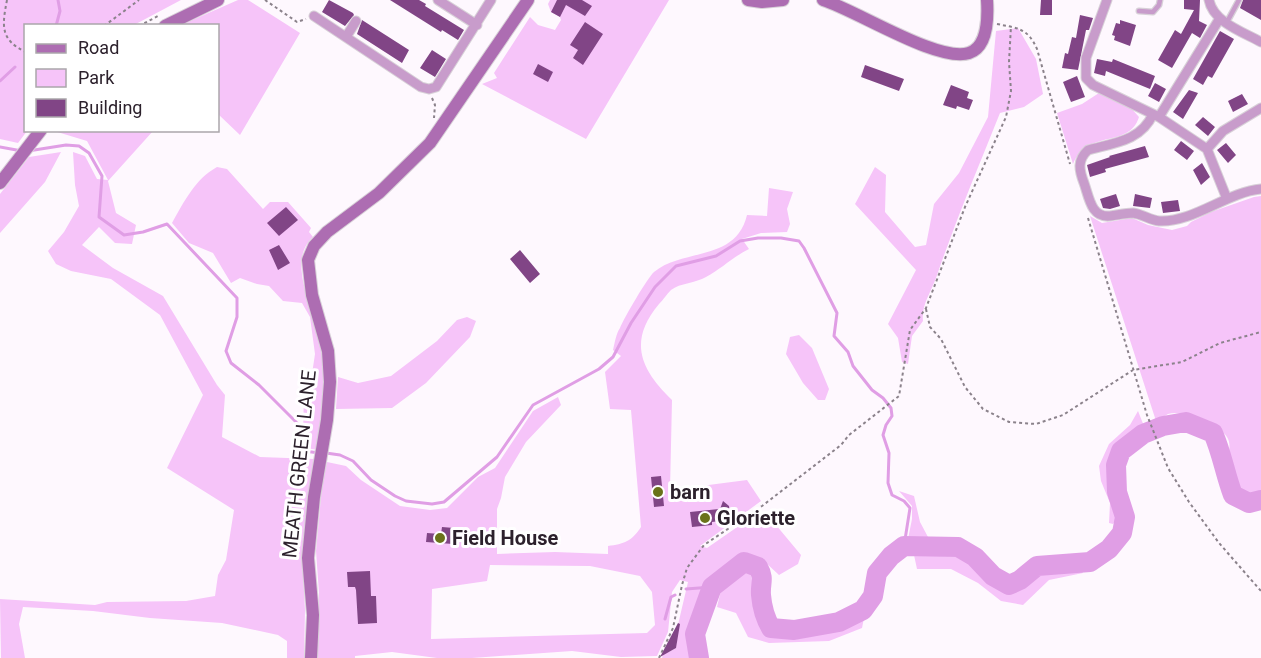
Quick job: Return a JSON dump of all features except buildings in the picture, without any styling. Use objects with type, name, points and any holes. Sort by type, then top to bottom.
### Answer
[{"type":"street","points":[[169,24],[218,0]]},
{"type":"street","points":[[438,0],[477,25]]},
{"type":"street","points":[[314,16],[421,87],[429,89],[436,87],[491,0]]},
{"type":"street","name":"MEATH GREEN LANE","points":[[311,658],[313,615],[308,558],[330,382],[328,351],[312,295],[308,260],[314,246],[327,232],[379,193],[430,143],[528,0]]},
{"type":"street","points":[[748,0],[762,2],[783,0]]},
{"type":"street","points":[[823,0],[911,40],[941,51],[960,54],[968,53],[980,44],[987,22],[987,0]]},
{"type":"street","points":[[1107,0],[1086,58],[1086,78],[1093,86],[1156,116],[1207,149],[1227,199]]},
{"type":"street","points":[[1209,0],[1210,6],[1223,20],[1261,42]]},
{"type":"street","points":[[1223,20],[1146,127],[1137,135],[1088,150],[1082,156],[1079,165],[1081,175],[1093,210],[1099,215],[1135,213],[1160,221],[1188,215],[1227,199],[1261,189]]},
{"type":"street","points":[[346,37],[356,21]]},
{"type":"street","points":[[1207,149],[1223,131],[1261,108]]},
{"type":"street","points":[[0,183],[39,132]]},
{"type":"lane","points":[[1139,11],[1153,12],[1160,5],[1160,0]]},
{"type":"lane","points":[[1223,20],[1239,0]]},
{"type":"path","points":[[8,0],[2,28],[3,37],[16,49],[24,51]]},
{"type":"path","points":[[107,24],[139,0]]},
{"type":"path","points":[[265,0],[297,22],[314,16]]},
{"type":"path","points":[[659,658],[673,628],[687,567],[704,545],[762,506],[841,445],[849,435],[899,396],[910,330],[926,308],[965,207],[1006,117],[1011,91],[1009,62],[1011,27]]},
{"type":"path","points":[[429,89],[435,105],[434,119],[442,125]]},
{"type":"path","points":[[926,308],[930,327],[941,339],[965,387],[983,409],[1008,422],[1036,424],[1063,415],[1132,370],[1182,362],[1220,343],[1261,332]]},
{"type":"path","points":[[1145,407],[1168,468],[1189,502],[1219,543],[1261,591]]},
{"type":"green space","points":[[0,0],[181,0],[136,24],[24,24],[24,132],[26,132],[18,143],[0,139]]},
{"type":"green space","points":[[238,0],[248,0],[300,33],[240,135],[219,115],[219,24],[183,24]]},
{"type":"green space","points":[[550,0],[669,0],[586,139],[482,84],[497,78],[494,73],[530,17],[538,25],[555,30],[561,20],[551,12],[548,4]]},
{"type":"green space","points":[[1018,28],[1036,59],[1043,94],[1024,107],[1000,113],[927,299],[923,310],[923,321],[912,336],[908,364],[902,362],[898,338],[888,324],[916,270],[855,204],[875,167],[886,175],[885,212],[915,247],[926,245],[934,204],[959,173],[988,117],[996,31]]},
{"type":"green space","points":[[1099,93],[1131,108],[1139,117],[1134,127],[1127,133],[1089,146],[1080,153],[1073,164],[1057,113],[1082,104]]},
{"type":"green space","points":[[57,132],[152,132],[108,181],[116,213],[136,225],[132,244],[115,243],[99,227],[82,245],[113,268],[163,296],[225,395],[222,437],[260,457],[315,459],[305,522],[304,658],[287,658],[287,641],[278,635],[222,623],[23,607],[19,624],[25,658],[1,658],[0,599],[95,605],[107,602],[186,601],[215,596],[218,575],[226,560],[234,510],[167,468],[203,395],[160,315],[111,279],[71,271],[56,264],[48,251],[64,232],[79,206],[73,152],[85,156],[97,179],[108,180],[87,141]]},
{"type":"green space","points":[[61,152],[45,182],[0,233],[0,194],[29,157]]},
{"type":"green space","points":[[217,167],[227,169],[263,209],[270,202],[288,202],[311,228],[309,232],[313,237],[305,248],[302,274],[323,357],[324,398],[318,450],[306,448],[303,434],[304,393],[312,374],[315,354],[310,317],[302,303],[283,301],[269,286],[240,278],[231,283],[213,253],[189,243],[172,223],[196,184]]},
{"type":"green space","points":[[769,188],[793,192],[787,209],[790,224],[787,232],[761,233],[742,239],[749,249],[706,277],[671,290],[649,317],[643,330],[642,354],[652,377],[672,400],[670,490],[747,480],[761,501],[700,546],[707,548],[756,514],[765,527],[776,525],[801,555],[798,564],[779,575],[765,562],[748,558],[736,564],[709,585],[691,632],[696,658],[662,658],[664,650],[669,652],[676,648],[677,629],[688,582],[680,580],[672,592],[668,632],[657,656],[621,657],[572,651],[472,658],[437,658],[392,652],[355,656],[355,658],[316,658],[319,593],[316,551],[322,486],[327,462],[346,466],[361,480],[400,506],[430,510],[447,508],[478,477],[495,468],[533,411],[558,397],[561,405],[526,442],[505,477],[497,509],[497,554],[555,552],[608,554],[608,546],[631,539],[641,527],[631,410],[610,409],[605,372],[621,356],[613,350],[618,333],[636,298],[654,272],[679,260],[720,247],[732,240],[741,230],[747,215],[767,216]],"holes":[[[490,565],[590,566],[640,576],[652,592],[655,625],[647,633],[431,639],[432,589],[487,581]]]},
{"type":"green space","points":[[1261,196],[1261,492],[1241,494],[1228,469],[1229,441],[1223,432],[1200,419],[1182,414],[1168,414],[1156,421],[1090,216],[1102,223],[1132,218],[1148,225],[1172,230],[1187,226],[1211,212]]},
{"type":"green space","points":[[467,317],[476,321],[470,337],[426,383],[392,408],[336,409],[338,377],[358,383],[391,376],[437,341],[457,320]]},
{"type":"green space","points":[[799,335],[812,348],[829,389],[825,400],[818,400],[803,383],[786,354],[790,337]]},
{"type":"green space","points":[[1138,411],[1144,426],[1120,443],[1114,450],[1109,466],[1113,501],[1118,517],[1113,524],[1109,523],[1110,503],[1101,481],[1099,466],[1109,444],[1130,425]]},
{"type":"green space","points":[[899,491],[914,496],[920,522],[928,537],[960,541],[939,545],[939,556],[965,557],[1004,590],[1017,590],[1035,575],[1080,568],[1083,573],[1049,580],[1023,605],[1001,601],[978,583],[951,569],[917,569],[914,555],[906,549],[912,506]]},
{"type":"green space","points":[[740,572],[751,574],[763,632],[775,636],[800,636],[864,618],[862,628],[829,641],[769,643],[748,637],[736,613],[717,607],[721,590]]},
{"type":"waterway","points":[[57,24],[60,11],[58,0]]},
{"type":"waterway","points":[[0,81],[15,67]]},
{"type":"waterway","points":[[28,151],[66,145],[79,146],[89,153],[102,176],[99,217],[124,235],[143,232],[167,224],[237,298],[237,317],[226,351],[231,363],[259,385],[298,424],[303,451],[320,453]]},
{"type":"waterway","points":[[0,147],[22,151]]},
{"type":"waterway","points":[[326,453],[340,455],[353,461],[371,480],[406,501],[432,504],[444,502],[497,457],[533,405],[599,369],[613,357],[631,323],[655,287],[676,266],[716,256],[740,241],[781,238],[799,241],[804,248],[837,313],[834,336],[848,352],[853,366],[872,390],[891,408],[892,416],[883,435],[889,453],[888,483],[892,495],[904,501],[910,508],[904,546]]},
{"type":"waterway","points":[[699,658],[695,634],[712,587],[744,562],[758,567],[760,571],[762,604],[771,628],[794,630],[839,622],[863,610],[873,596],[877,573],[891,556],[904,546],[958,547],[975,557],[993,576],[1009,585],[1020,580],[1037,566],[1090,562],[1109,549],[1122,533],[1125,517],[1117,492],[1116,465],[1121,451],[1143,434],[1163,426],[1186,422],[1213,433],[1233,495],[1249,503],[1261,500]]},
{"type":"waterway","points":[[686,589],[712,587]]},
{"type":"waterway","points":[[665,619],[671,597],[675,595]]},
{"type":"place","name":"barn","points":[[658,492]]},
{"type":"place","name":"Gloriette","points":[[705,518]]},
{"type":"place","name":"Field House","points":[[440,538]]}]
